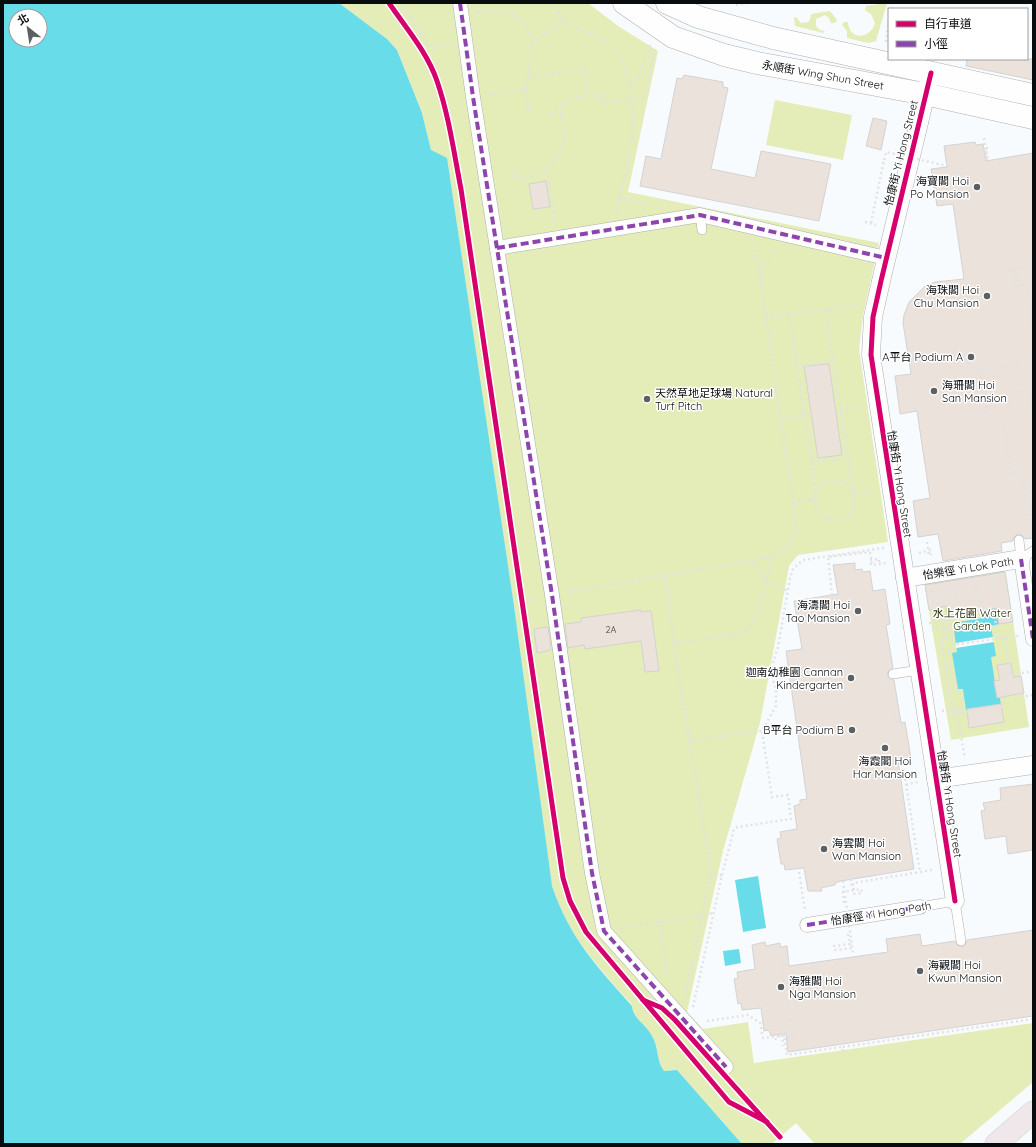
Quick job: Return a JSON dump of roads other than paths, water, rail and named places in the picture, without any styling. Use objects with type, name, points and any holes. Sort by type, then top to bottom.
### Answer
[{"type":"main road","points":[[996,1144],[1033,1112]]},
{"type":"street","name":"永順街 Wing Shun Street","points":[[624,3],[673,37],[724,55],[757,63],[925,94],[1033,118]]},
{"type":"street","name":"永順街 Wing Shun Street","points":[[667,3],[698,17],[766,37],[1033,95]]},
{"type":"street","points":[[462,9],[497,248],[552,595],[592,873],[604,930],[670,1004],[687,1013],[726,1067]]},
{"type":"street","name":"怡康街 Yi Hong Street","points":[[931,73],[886,258],[874,317],[872,355],[955,902]]},
{"type":"street","points":[[497,248],[700,215],[886,258]]},
{"type":"street","name":"怡樂徑 Yi Lok Path","points":[[905,578],[1027,555],[1033,639]]},
{"type":"street","points":[[936,779],[1033,765]]},
{"type":"street","name":"怡康徑 Yi Hong Path","points":[[807,925],[920,907]]},
{"type":"lane","points":[[700,215],[702,230]]},
{"type":"lane","points":[[1019,540],[1027,555]]},
{"type":"lane","points":[[894,674],[919,670]]},
{"type":"lane","points":[[955,902],[961,941]]},
{"type":"lane","name":"怡康徑 Yi Hong Path","points":[[920,907],[955,902]]},
{"type":"water","points":[[3,3],[339,3],[387,39],[397,50],[422,113],[431,150],[447,158],[514,606],[552,886],[567,921],[585,950],[632,1006],[637,1018],[654,1040],[661,1067],[664,1071],[677,1070],[742,1144],[3,1144]]},
{"type":"water","points":[[996,608],[999,624],[991,626],[996,656],[991,657],[996,689],[998,689],[1001,704],[966,710],[963,689],[958,689],[952,653],[957,652],[953,623],[983,618],[982,610]]},
{"type":"water","points":[[758,876],[766,928],[743,932],[735,880]]},
{"type":"water","points":[[739,949],[741,963],[725,966],[723,951]]},
{"type":"place","name":"海寶閣 Hoi Po Mansion","points":[[977,187]]},
{"type":"place","name":"海珠閣 Hoi Chu Mansion","points":[[987,296]]},
{"type":"place","name":"A平台 Podium A","points":[[971,357]]},
{"type":"place","name":"海珊閣 Hoi San Mansion","points":[[934,391]]},
{"type":"place","name":"天然草地足球場 Natural Turf Pitch","points":[[647,399]]},
{"type":"place","name":"海濤閣 Hoi Tao Mansion","points":[[858,611]]},
{"type":"place","name":"迦南幼稚園 Cannan Kindergarten","points":[[851,678]]},
{"type":"place","name":"B平台 Podium B","points":[[852,730]]},
{"type":"place","name":"海霞閣 Hoi Har Mansion","points":[[885,748]]},
{"type":"place","name":"海雲閣 Hoi Wan Mansion","points":[[824,849]]},
{"type":"place","name":"海觀閣 Hoi Kwun Mansion","points":[[920,971]]},
{"type":"place","name":"海雅閣 Hoi Nga Mansion","points":[[781,987]]},
{"type":"park label","name":"水上花園 Water Garden","points":[[972,619]]}]
